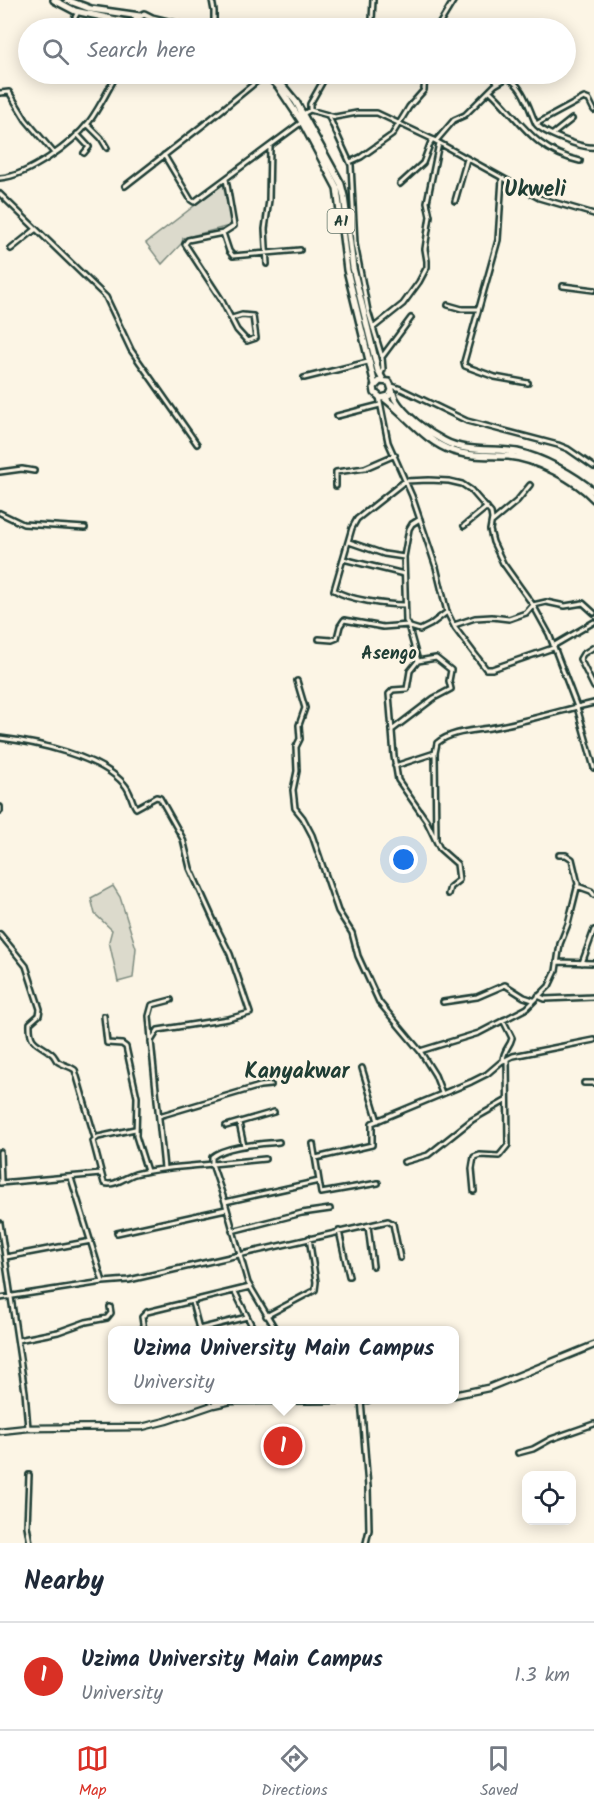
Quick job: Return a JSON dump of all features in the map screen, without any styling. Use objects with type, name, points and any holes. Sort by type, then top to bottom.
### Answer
[{"type":"highway","points":[[54,0],[78,12],[103,18]]},
{"type":"highway","points":[[67,0],[92,9],[147,15],[152,18]]},
{"type":"highway","name":"A1","points":[[276,84],[302,122],[337,188],[347,270],[370,361],[374,390],[422,434],[443,447],[463,454],[522,458],[571,480],[594,499]]},
{"type":"highway","name":"A1","points":[[282,84],[303,114],[342,188],[352,268],[381,378]]},
{"type":"highway","points":[[375,385],[381,378],[389,382],[397,401],[413,418],[446,442],[459,447],[529,456],[573,476],[594,492]]},
{"type":"highway","points":[[382,397],[389,396],[392,388]]},
{"type":"main road","points":[[459,1394],[488,1388],[594,1345]]},
{"type":"main road","points":[[0,1431],[28,1428],[142,1427],[160,1423],[208,1404]]},
{"type":"street","points":[[212,0],[214,18]]},
{"type":"street","points":[[372,18],[373,0]]},
{"type":"street","points":[[443,18],[454,0]]},
{"type":"street","points":[[75,18],[78,12]]},
{"type":"street","points":[[0,178],[29,170],[77,134],[87,124],[111,84]]},
{"type":"street","points":[[124,186],[254,84]]},
{"type":"street","points":[[310,110],[310,104],[321,84]]},
{"type":"street","points":[[350,162],[390,137],[409,107],[424,90],[424,84]]},
{"type":"street","points":[[400,184],[423,163],[435,141],[454,120],[465,115],[496,84]]},
{"type":"street","points":[[515,84],[525,98],[539,127],[587,148],[594,147]]},
{"type":"street","points":[[490,91],[541,144],[552,152],[580,161]]},
{"type":"street","points":[[0,93],[9,92],[26,120],[54,153]]},
{"type":"street","points":[[536,124],[584,98],[589,100],[594,110]]},
{"type":"street","points":[[303,114],[310,110],[329,117],[377,113],[435,141],[539,198],[594,214]]},
{"type":"street","points":[[329,117],[350,162],[355,244],[373,328],[382,357],[381,378]]},
{"type":"street","points":[[553,134],[572,119]]},
{"type":"street","points":[[164,155],[193,202],[302,122]]},
{"type":"street","points":[[87,124],[107,148]]},
{"type":"street","points":[[77,134],[89,147],[84,153]]},
{"type":"street","points":[[373,328],[403,304],[419,282],[428,261],[425,249],[430,216],[427,202],[435,141]]},
{"type":"street","points":[[267,264],[265,229],[269,200],[270,147]]},
{"type":"street","points":[[455,201],[467,159]]},
{"type":"street","points":[[502,178],[498,240],[464,355],[464,364],[470,369],[528,383]]},
{"type":"street","points":[[226,179],[235,224],[223,233],[188,240],[184,244],[232,318],[237,330],[246,340],[256,338],[253,316],[242,315],[232,318]]},
{"type":"street","points":[[0,194],[106,297],[130,350],[176,411],[196,444]]},
{"type":"street","points":[[11,249],[36,229]]},
{"type":"street","points":[[223,233],[233,256],[300,250]]},
{"type":"street","points":[[563,286],[594,290]]},
{"type":"street","points":[[448,305],[462,309],[478,309]]},
{"type":"street","points":[[382,357],[411,318]]},
{"type":"street","points":[[304,378],[370,361]]},
{"type":"street","points":[[392,388],[401,389],[467,421],[558,445],[568,449],[594,467]]},
{"type":"street","points":[[382,397],[380,405],[388,442],[420,519],[436,567],[447,612],[486,669],[492,669],[553,647],[594,622]]},
{"type":"street","points":[[337,416],[380,405]]},
{"type":"street","points":[[336,486],[336,472],[365,468],[395,455]]},
{"type":"street","points":[[0,472],[14,469],[34,471]]},
{"type":"street","points":[[405,605],[388,604],[335,591],[334,588],[356,521],[405,481],[440,480],[462,484],[488,507],[492,522],[490,533],[497,550],[549,634],[576,707],[594,768]]},
{"type":"street","points":[[492,522],[517,501],[531,485]]},
{"type":"street","points":[[464,526],[488,507]]},
{"type":"street","points":[[0,513],[23,524],[85,528]]},
{"type":"street","points":[[418,661],[405,605],[404,557],[411,524],[420,519]]},
{"type":"street","points":[[349,542],[384,554],[404,557]]},
{"type":"street","points":[[343,559],[404,574]]},
{"type":"street","points":[[454,625],[475,618],[508,619],[526,613],[533,605],[551,602],[566,606],[583,603],[594,613]]},
{"type":"street","points":[[319,639],[337,638],[344,620],[383,627],[408,625],[420,630],[447,612]]},
{"type":"street","points":[[594,647],[580,659],[594,687]]},
{"type":"street","points":[[392,730],[434,698],[452,688],[449,681],[451,670],[439,660],[433,658],[418,661],[410,670],[407,689],[390,691],[392,730],[395,766],[398,780],[426,820],[440,849],[458,866],[459,880],[449,888],[448,894]]},
{"type":"street","points":[[297,681],[305,708],[299,725],[300,739],[296,747],[294,808],[303,818],[312,835],[338,911],[352,933],[358,956],[379,1002],[420,1051],[435,1075],[442,1093]]},
{"type":"street","points":[[436,840],[435,753],[437,743],[445,737],[468,730],[493,728],[594,703]]},
{"type":"street","points":[[0,738],[46,746],[94,763],[122,781],[136,808],[159,797],[183,838],[189,864],[230,954],[251,1011],[247,1015],[228,1019],[158,1030],[151,1041]]},
{"type":"street","points":[[395,766],[435,753]]},
{"type":"street","points":[[420,1051],[470,1037],[527,1008],[551,984],[578,879],[572,858],[559,855]]},
{"type":"street","points":[[577,886],[591,891],[594,895]]},
{"type":"street","points":[[582,963],[594,930]]},
{"type":"street","points":[[0,934],[26,966],[40,1009],[39,1015],[30,1023],[34,1043],[52,1053],[59,1063],[75,1070],[95,1138],[94,1145],[104,1183],[108,1185],[131,1175],[164,1168],[266,1159]]},
{"type":"street","points":[[557,962],[594,963]]},
{"type":"street","points":[[442,1002],[477,997],[505,986],[534,1000]]},
{"type":"street","points":[[538,996],[546,999],[594,997]]},
{"type":"street","points":[[164,1168],[149,1017],[153,1004],[171,1000]]},
{"type":"street","points":[[104,1016],[107,1043],[122,1044],[126,1047],[137,1097],[135,1129],[147,1171]]},
{"type":"street","points":[[474,1191],[472,1168],[474,1157],[499,1156],[508,1144],[508,1100],[504,1051],[512,1038],[503,1020]]},
{"type":"street","points":[[316,1158],[372,1145],[374,1143],[371,1124],[480,1078],[505,1060],[594,1040]]},
{"type":"street","points":[[362,1068],[378,1121]]},
{"type":"street","points":[[584,1083],[594,1083]]},
{"type":"street","points":[[159,1116],[260,1086],[271,1085]]},
{"type":"street","points":[[404,1162],[428,1155],[472,1120],[508,1100]]},
{"type":"street","points":[[226,1126],[274,1113]]},
{"type":"street","points":[[239,1123],[244,1146]]},
{"type":"street","points":[[95,1138],[135,1129]]},
{"type":"street","points":[[273,1326],[250,1287],[212,1164],[212,1157],[244,1146],[279,1142]]},
{"type":"street","points":[[313,1144],[322,1194],[378,1183]]},
{"type":"street","points":[[0,1152],[1,1183],[101,1174]]},
{"type":"street","points":[[71,1178],[103,1282]]},
{"type":"street","points":[[225,1202],[319,1181]]},
{"type":"street","points":[[117,1233],[227,1209]]},
{"type":"street","points":[[232,1231],[302,1212],[330,1209]]},
{"type":"street","points":[[0,1298],[129,1280],[388,1221],[393,1223],[400,1258]]},
{"type":"street","points":[[0,1223],[12,1296],[28,1428]]},
{"type":"street","points":[[368,1226],[374,1266]]},
{"type":"street","points":[[339,1231],[349,1276]]},
{"type":"street","points":[[266,1316],[315,1290],[316,1282],[309,1238]]},
{"type":"street","points":[[6,1257],[91,1241]]},
{"type":"street","points":[[143,1326],[142,1317],[145,1313],[250,1287]]},
{"type":"street","points":[[235,1291],[252,1326]]},
{"type":"street","points":[[192,1302],[198,1326]]},
{"type":"street","points":[[18,1340],[58,1332],[86,1322],[107,1318],[111,1313],[110,1307]]},
{"type":"street","points":[[214,1326],[247,1317]]},
{"type":"street","points":[[361,1404],[368,1486],[369,1530],[366,1543]]},
{"type":"street","points":[[518,1454],[533,1449],[551,1438],[594,1424]]},
{"type":"street","points":[[29,1474],[27,1526],[30,1543]]},
{"type":"shaded area","points":[[224,183],[233,225],[183,238],[182,243],[162,264],[146,243]]},
{"type":"shaded area","points":[[113,886],[120,897],[136,948],[133,978],[118,982],[109,941],[112,930],[95,914],[91,898]]},
{"type":"place","name":"Uzima University Main Campus","points":[[283,1446]]},
{"type":"district","name":"Ukweli","points":[[535,188]]},
{"type":"district","name":"Asengo","points":[[389,653]]},
{"type":"district","name":"Kanyakwar","points":[[297,1070]]}]
